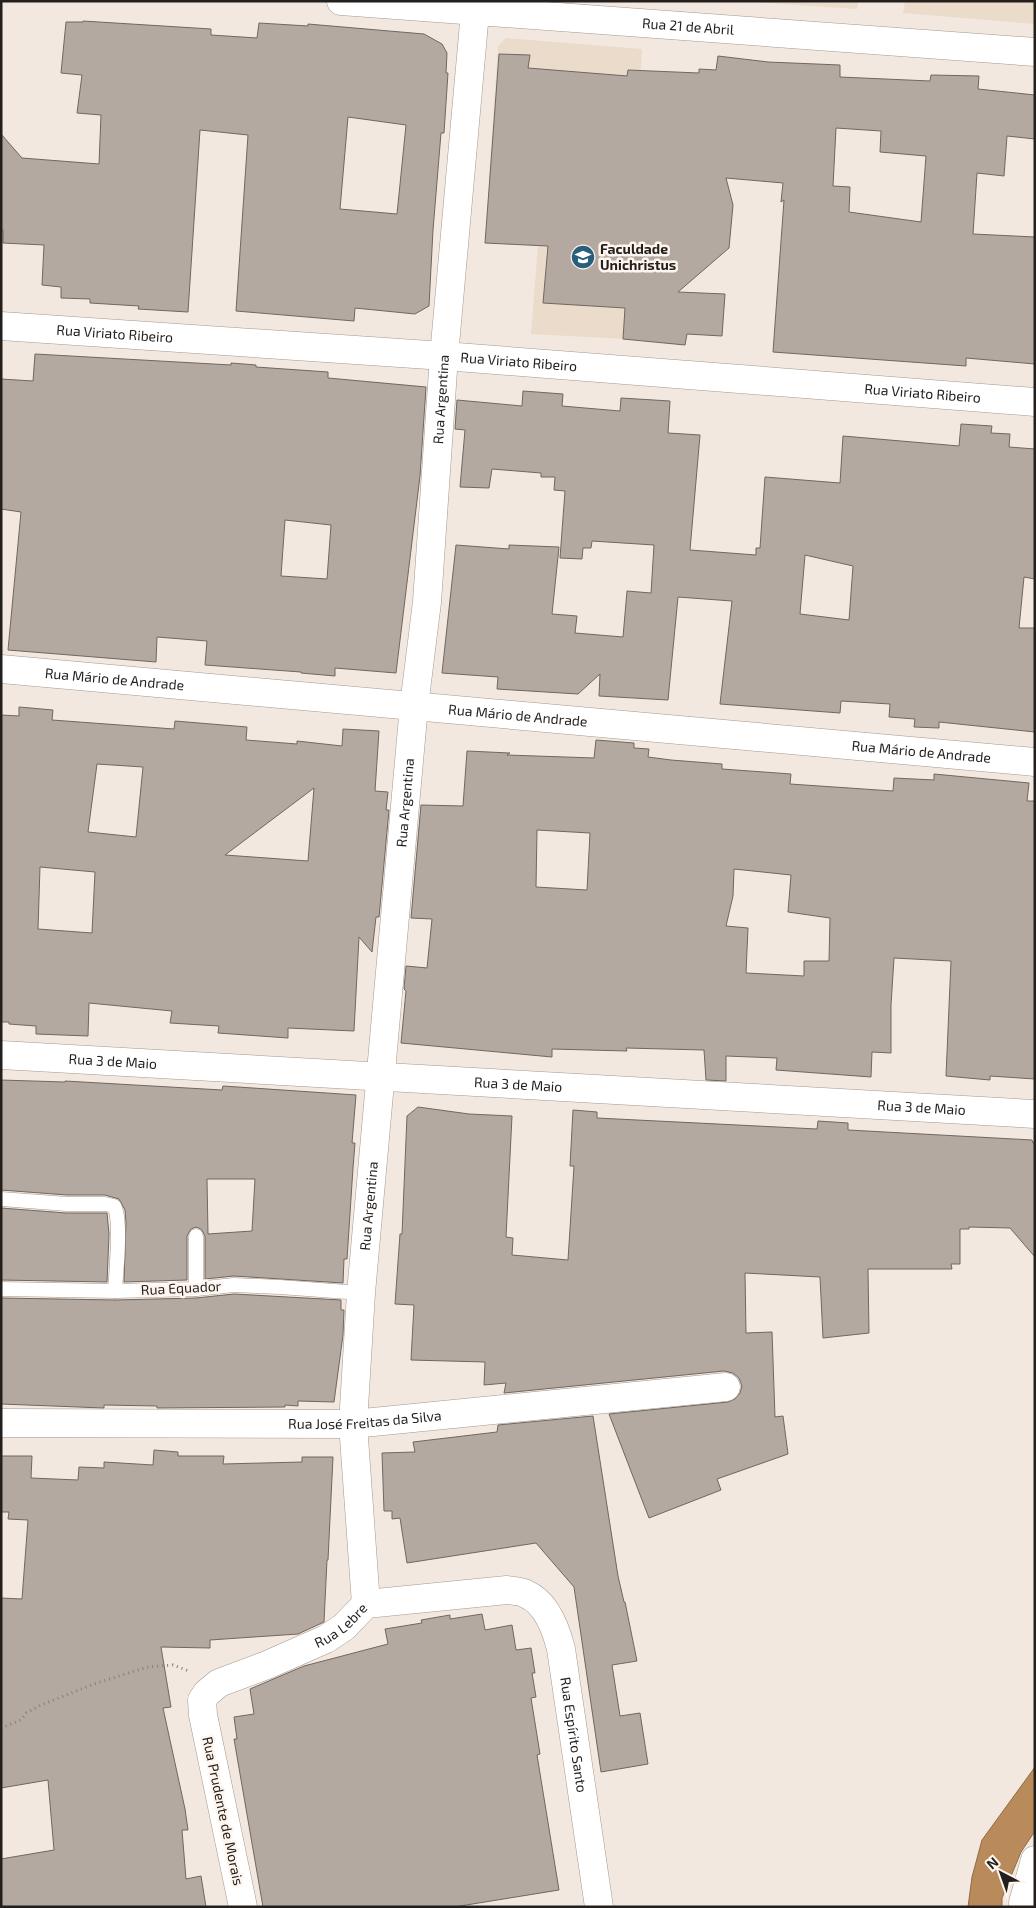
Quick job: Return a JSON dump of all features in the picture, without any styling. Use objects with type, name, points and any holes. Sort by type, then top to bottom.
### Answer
[{"type":"street","name":"Rua 21 de Abril","points":[[341,1],[476,6],[1035,52]]},
{"type":"street","name":"Rua Argentina","points":[[366,1604],[353,1424],[361,1293],[414,706],[427,602],[444,356],[476,6]]},
{"type":"street","name":"Rua Viriato Ribeiro","points":[[1,326],[444,356],[1035,402]]},
{"type":"street","name":"Rua Mário de Andrade","points":[[1,669],[1035,762]]},
{"type":"street","name":"Rua 3 de Maio","points":[[1,1055],[380,1075],[1035,1114]]},
{"type":"street","name":"Rua José Freitas da Silva","points":[[1,1423],[353,1424],[726,1387]]},
{"type":"street","name":"Rua Lebre","points":[[202,1715],[202,1700],[207,1692],[220,1683],[326,1639],[344,1627],[366,1604],[507,1590]]},
{"type":"street","name":"Rua Espírito Santo","points":[[507,1590],[525,1593],[534,1598],[556,1629],[561,1649],[599,1907]]},
{"type":"street","name":"Rua Prudente de Morais","points":[[202,1715],[243,1907]]},
{"type":"street","points":[[1024,1907],[1023,1903],[1035,1860]]},
{"type":"lane","points":[[1,1199],[114,1206],[118,1232],[116,1291]]},
{"type":"lane","points":[[196,1236],[196,1289]]},
{"type":"lane","name":"Rua Equador","points":[[1,1289],[116,1291],[234,1286],[280,1287],[361,1293]]},
{"type":"path","points":[[1,1728],[21,1720],[26,1713],[41,1705],[94,1684],[147,1667],[173,1665],[220,1683]]},
{"type":"shaded area","points":[[741,1],[858,1],[857,9]]},
{"type":"shaded area","points":[[905,1],[1035,1],[1035,24],[903,13]]},
{"type":"shaded area","name":"Faculdade Unichristus","points":[[506,38],[642,49],[624,339],[531,334],[543,181],[489,177],[498,46]]},
{"type":"shaded area","points":[[1035,1767],[1035,1831],[1021,1852],[1002,1898],[1002,1907],[968,1907],[972,1877],[982,1840]]},
{"type":"building","points":[[66,22],[211,29],[211,35],[257,38],[259,23],[308,26],[308,24],[424,34],[442,44],[447,53],[446,73],[448,73],[444,133],[441,133],[433,230],[429,306],[415,314],[355,308],[354,321],[236,311],[248,135],[200,130],[188,312],[138,309],[139,306],[90,303],[90,299],[61,298],[61,287],[42,285],[44,245],[3,243],[3,230],[1,230],[1,134],[22,158],[99,164],[101,115],[77,113],[82,75],[61,73]],"holes":[[[348,117],[406,125],[397,214],[340,209]]]},
{"type":"building","points":[[499,54],[530,55],[528,68],[627,76],[628,70],[699,73],[699,69],[716,70],[718,56],[768,62],[840,65],[840,77],[930,81],[931,75],[979,76],[978,89],[1035,95],[1035,139],[1007,136],[1004,176],[977,173],[973,234],[1035,237],[1035,364],[966,358],[966,366],[773,352],[784,200],[781,202],[783,183],[726,178],[733,205],[729,248],[678,292],[725,294],[722,336],[687,334],[685,345],[623,339],[625,308],[543,303],[548,246],[485,243]],"holes":[[[836,128],[881,131],[880,152],[926,156],[921,222],[849,212],[850,187],[833,186]]]},
{"type":"building","points":[[35,354],[256,365],[256,367],[328,372],[328,378],[426,387],[420,476],[396,673],[335,668],[335,676],[205,665],[207,641],[157,637],[156,662],[8,650],[21,512],[1,509],[1,379],[33,381]],"holes":[[[285,520],[331,525],[327,579],[281,576]]]},
{"type":"building","points":[[523,391],[563,394],[562,406],[620,411],[621,398],[670,401],[668,433],[700,435],[690,550],[756,555],[756,548],[760,548],[765,477],[840,483],[843,436],[959,446],[961,424],[992,426],[991,433],[1010,434],[1009,447],[1035,449],[1035,579],[1024,577],[1019,628],[1035,628],[1035,732],[939,722],[939,728],[914,727],[915,719],[889,717],[890,704],[841,701],[840,713],[720,704],[732,601],[678,597],[668,700],[599,696],[600,674],[578,694],[497,689],[498,677],[442,673],[456,545],[509,549],[509,545],[559,547],[552,614],[577,616],[575,633],[623,637],[627,591],[651,593],[654,545],[592,541],[591,548],[583,548],[582,559],[560,558],[565,491],[554,490],[555,477],[541,477],[541,473],[492,469],[489,488],[460,487],[465,430],[455,429],[457,400],[522,406]],"holes":[[[805,555],[853,566],[849,620],[800,614]]]},
{"type":"building","points":[[19,707],[53,710],[52,720],[174,729],[175,721],[247,727],[246,740],[297,744],[297,741],[342,746],[343,729],[379,731],[375,791],[388,792],[386,810],[389,810],[379,917],[376,917],[372,952],[359,937],[354,1031],[288,1028],[288,1038],[218,1033],[219,1026],[170,1023],[172,1011],[89,1003],[88,1036],[36,1034],[36,1026],[1,1022],[1,715],[19,716]],"holes":[[[97,764],[143,767],[136,837],[88,832]],[[314,788],[308,861],[225,855]],[[40,867],[95,872],[92,933],[38,929]]]},
{"type":"building","points":[[596,740],[634,743],[634,748],[649,749],[648,757],[722,764],[722,769],[791,774],[790,784],[893,791],[894,778],[934,780],[934,774],[1029,783],[1027,801],[1035,801],[1035,1079],[990,1076],[990,1080],[946,1076],[951,961],[894,958],[891,1005],[891,1053],[872,1052],[871,1077],[776,1070],[777,1058],[726,1056],[726,1081],[706,1080],[704,1050],[626,1048],[627,1051],[552,1049],[552,1057],[401,1043],[406,991],[404,989],[406,966],[427,968],[432,919],[411,918],[421,805],[463,806],[467,751],[510,753],[507,755],[594,758]],"holes":[[[537,830],[590,833],[587,890],[536,887]],[[734,869],[791,875],[788,912],[830,918],[829,961],[804,961],[804,976],[746,973],[748,928],[726,926],[733,896]]]},
{"type":"building","points":[[1,1080],[65,1081],[222,1090],[223,1086],[356,1095],[352,1143],[355,1143],[347,1259],[344,1259],[343,1283],[234,1276],[205,1279],[205,1236],[201,1229],[196,1227],[191,1229],[187,1236],[187,1280],[124,1282],[126,1222],[125,1210],[119,1199],[105,1195],[67,1195],[1,1190]],"holes":[[[207,1179],[255,1179],[252,1231],[208,1234]]]},
{"type":"building","points":[[418,1107],[469,1114],[512,1116],[506,1237],[513,1238],[512,1255],[568,1260],[574,1166],[570,1166],[573,1110],[597,1112],[597,1118],[817,1129],[818,1121],[848,1123],[848,1130],[1032,1140],[1035,1143],[1035,1257],[1010,1228],[969,1227],[969,1229],[960,1229],[960,1264],[951,1264],[952,1269],[868,1269],[869,1333],[823,1338],[820,1277],[745,1273],[746,1333],[772,1332],[775,1417],[783,1416],[788,1454],[717,1479],[721,1490],[649,1518],[609,1414],[728,1402],[735,1399],[740,1393],[742,1386],[739,1378],[733,1373],[724,1371],[504,1393],[506,1383],[484,1385],[485,1362],[411,1360],[414,1305],[395,1304],[400,1234],[402,1234],[407,1116]]},
{"type":"building","points":[[1,1208],[66,1213],[107,1213],[109,1234],[107,1282],[1,1280]]},
{"type":"building","points":[[234,1294],[341,1300],[341,1310],[344,1310],[343,1335],[334,1402],[298,1401],[298,1406],[285,1405],[285,1407],[157,1408],[157,1406],[104,1405],[104,1408],[1,1404],[1,1298],[115,1300],[196,1298]]},
{"type":"building","points":[[593,1416],[618,1576],[637,1661],[612,1665],[620,1716],[640,1713],[648,1764],[601,1772],[574,1587],[536,1543],[407,1563],[400,1518],[392,1519],[392,1511],[384,1511],[382,1453],[415,1452],[413,1442],[497,1432],[498,1425]]},
{"type":"building","points":[[154,1450],[178,1452],[178,1456],[224,1456],[223,1464],[302,1462],[302,1457],[333,1457],[324,1622],[298,1634],[210,1640],[210,1648],[161,1647],[171,1707],[163,1708],[188,1830],[182,1830],[186,1879],[201,1876],[206,1907],[1,1907],[1,1859],[54,1850],[48,1780],[1,1788],[1,1598],[22,1599],[28,1520],[8,1519],[9,1512],[1,1512],[1,1456],[32,1456],[31,1478],[78,1480],[79,1467],[104,1468],[104,1462],[153,1465]]},
{"type":"building","points":[[482,1614],[485,1630],[512,1625],[516,1650],[531,1648],[535,1673],[532,1673],[536,1697],[531,1698],[540,1754],[537,1755],[559,1890],[454,1907],[263,1907],[234,1739],[237,1739],[234,1717],[254,1714],[250,1689],[304,1666],[388,1644],[385,1629],[422,1623],[421,1620],[450,1615],[450,1619]]},
{"type":"place","name":"Faculdade Unichristus","points":[[583,257]]}]
